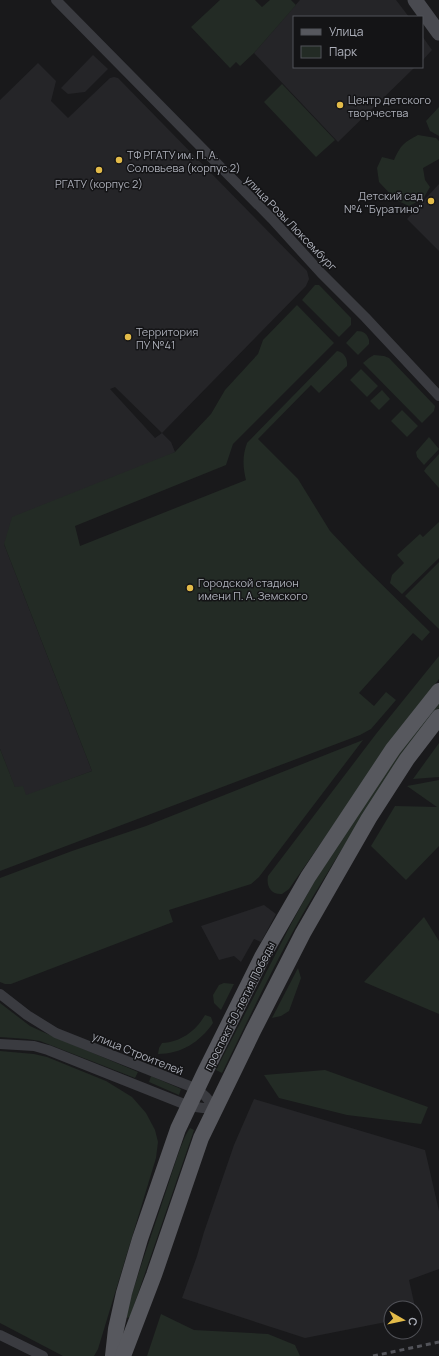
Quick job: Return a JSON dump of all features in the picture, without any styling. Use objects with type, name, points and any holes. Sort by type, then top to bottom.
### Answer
[{"type":"main road","name":"проспект 50-летия Победы","points":[[113,1356],[116,1329],[129,1274],[178,1129],[197,1089],[262,957],[304,883],[393,749],[439,691]]},
{"type":"main road","points":[[122,1356],[154,1275],[190,1166],[215,1108],[293,952],[339,870],[386,791],[407,759],[439,717]]},
{"type":"street","name":"улица Розы Люксембург","points":[[56,0],[272,219],[439,396]]},
{"type":"street","points":[[416,0],[439,32]]},
{"type":"street","name":"улица Строителей","points":[[0,994],[27,1015],[56,1033],[197,1089],[215,1108]]},
{"type":"street","points":[[0,1044],[34,1046],[48,1050],[189,1106],[215,1108]]},
{"type":"street","points":[[0,1335],[43,1356]]},
{"type":"shaded area","name":"Центр детского творчества","points":[[300,0],[396,0],[408,16],[293,16],[293,68],[414,68],[338,142],[254,53]]},
{"type":"shaded area","name":"Центр детского творчества","points":[[423,37],[432,50],[423,60]]},
{"type":"shaded area","points":[[93,55],[108,69],[85,92],[68,94],[61,88]]},
{"type":"shaded area","points":[[38,63],[56,81],[51,101],[68,118],[110,78],[118,78],[307,271],[309,279],[306,286],[162,433],[171,442],[175,452],[4,544],[92,771],[26,796],[15,788],[0,749],[0,100]],"holes":[[[115,387],[162,433],[155,438],[110,389]]]},
{"type":"shaded area","name":"Детский сад №4 \"Буратино\"","points":[[439,184],[439,251],[407,219]]},
{"type":"shaded area","points":[[264,905],[276,914],[261,942],[254,939],[241,962],[234,956],[219,960],[201,926]]},
{"type":"shaded area","points":[[254,1099],[425,1150],[439,1211],[439,1269],[409,1280],[413,1300],[383,1300],[383,1323],[305,1338],[182,1298],[234,1145]]},
{"type":"green space","points":[[220,0],[255,0],[262,7],[270,0],[291,0],[296,5],[254,53],[240,66],[236,62],[230,68],[191,27]]},
{"type":"green space","points":[[282,84],[335,140],[316,157],[264,102]]},
{"type":"green space","points":[[439,107],[439,136],[430,131],[426,121]]},
{"type":"green space","points":[[418,135],[436,138],[439,141],[439,159],[423,168],[425,180],[430,187],[423,199],[409,206],[396,200],[379,182],[377,168],[382,157],[394,160],[403,145]]},
{"type":"green space","points":[[315,285],[319,285],[351,318],[351,325],[339,337],[302,300]]},
{"type":"green space","points":[[297,305],[334,343],[233,444],[226,465],[75,526],[80,546],[246,480],[244,471],[244,453],[247,443],[337,351],[342,353],[347,361],[347,366],[319,393],[311,385],[258,439],[298,479],[330,531],[430,632],[422,641],[413,633],[359,693],[374,706],[386,692],[396,700],[371,729],[360,735],[0,871],[0,749],[15,787],[23,786],[26,795],[92,771],[4,544],[12,517],[175,452],[211,414],[225,390],[258,354],[263,340]]},
{"type":"green space","points":[[357,331],[365,333],[369,340],[369,344],[358,355],[346,343]]},
{"type":"green space","points":[[374,355],[389,358],[435,406],[434,411],[422,423],[363,363]]},
{"type":"green space","points":[[361,369],[378,386],[367,397],[350,380]]},
{"type":"green space","points":[[382,390],[390,399],[379,410],[370,401]]},
{"type":"green space","points":[[402,410],[418,426],[407,437],[391,421]]},
{"type":"green space","points":[[429,437],[439,449],[424,465],[417,457],[416,452]]},
{"type":"green space","points":[[439,454],[439,488],[424,471]]},
{"type":"green space","points":[[439,522],[439,558],[402,594],[390,583],[392,575],[404,563],[397,555],[420,534],[423,537]]},
{"type":"green space","points":[[439,562],[439,629],[405,596]]},
{"type":"green space","points":[[439,656],[439,679],[388,746],[289,889],[282,894],[272,891],[268,883],[268,876],[376,734]]},
{"type":"green space","points":[[439,701],[439,708],[429,720],[373,801],[306,908],[269,978],[222,1073],[216,1070],[314,882],[398,753]]},
{"type":"green space","points":[[363,740],[259,877],[251,884],[169,910],[173,922],[11,984],[0,982],[0,878],[72,851],[146,826]]},
{"type":"green space","points":[[439,743],[439,777],[413,779]]},
{"type":"green space","points":[[439,780],[439,846],[406,880],[371,846],[395,806],[437,807],[407,786]]},
{"type":"green space","points":[[424,917],[439,941],[439,1014],[364,982]]},
{"type":"green space","points":[[298,968],[301,978],[289,1011],[281,1016],[272,1018]]},
{"type":"green space","points":[[224,983],[234,984],[221,1010],[214,1003],[213,995],[219,985]]},
{"type":"green space","points":[[0,1003],[30,1026],[138,1072],[135,1078],[40,1041],[0,1037]]},
{"type":"green space","points":[[205,1015],[211,1017],[213,1023],[196,1041],[189,1046],[174,1052],[158,1054],[162,1043],[182,1038],[187,1035],[197,1026]]},
{"type":"green space","points":[[0,1051],[34,1054],[47,1057],[106,1081],[132,1097],[146,1113],[155,1130],[158,1142],[156,1158],[98,1349],[94,1356],[63,1356],[0,1323]]},
{"type":"green space","points":[[325,1070],[428,1107],[421,1124],[347,1115],[279,1098],[264,1075]]},
{"type":"green space","points":[[151,1076],[181,1089],[179,1095],[149,1082]]},
{"type":"green space","points":[[190,1128],[194,1130],[130,1317],[127,1318],[125,1316],[141,1265],[184,1138]]},
{"type":"green space","points":[[161,1314],[194,1330],[268,1334],[295,1345],[300,1356],[147,1356]]},
{"type":"railway","points":[[373,1356],[439,1342]]},
{"type":"place","name":"Центр детского творчества","points":[[340,105]]},
{"type":"place","name":"ТФ РГАТУ им. П. А. Соловьева (корпус 2)","points":[[119,160]]},
{"type":"place","name":"РГАТУ (корпус 2)","points":[[99,170]]},
{"type":"place","name":"Детский сад №4 \"Буратино\"","points":[[431,201]]},
{"type":"place","name":"Территория ПУ №41","points":[[128,337]]},
{"type":"place","name":"Городской стадион имени П. А. Земского","points":[[190,588]]}]
